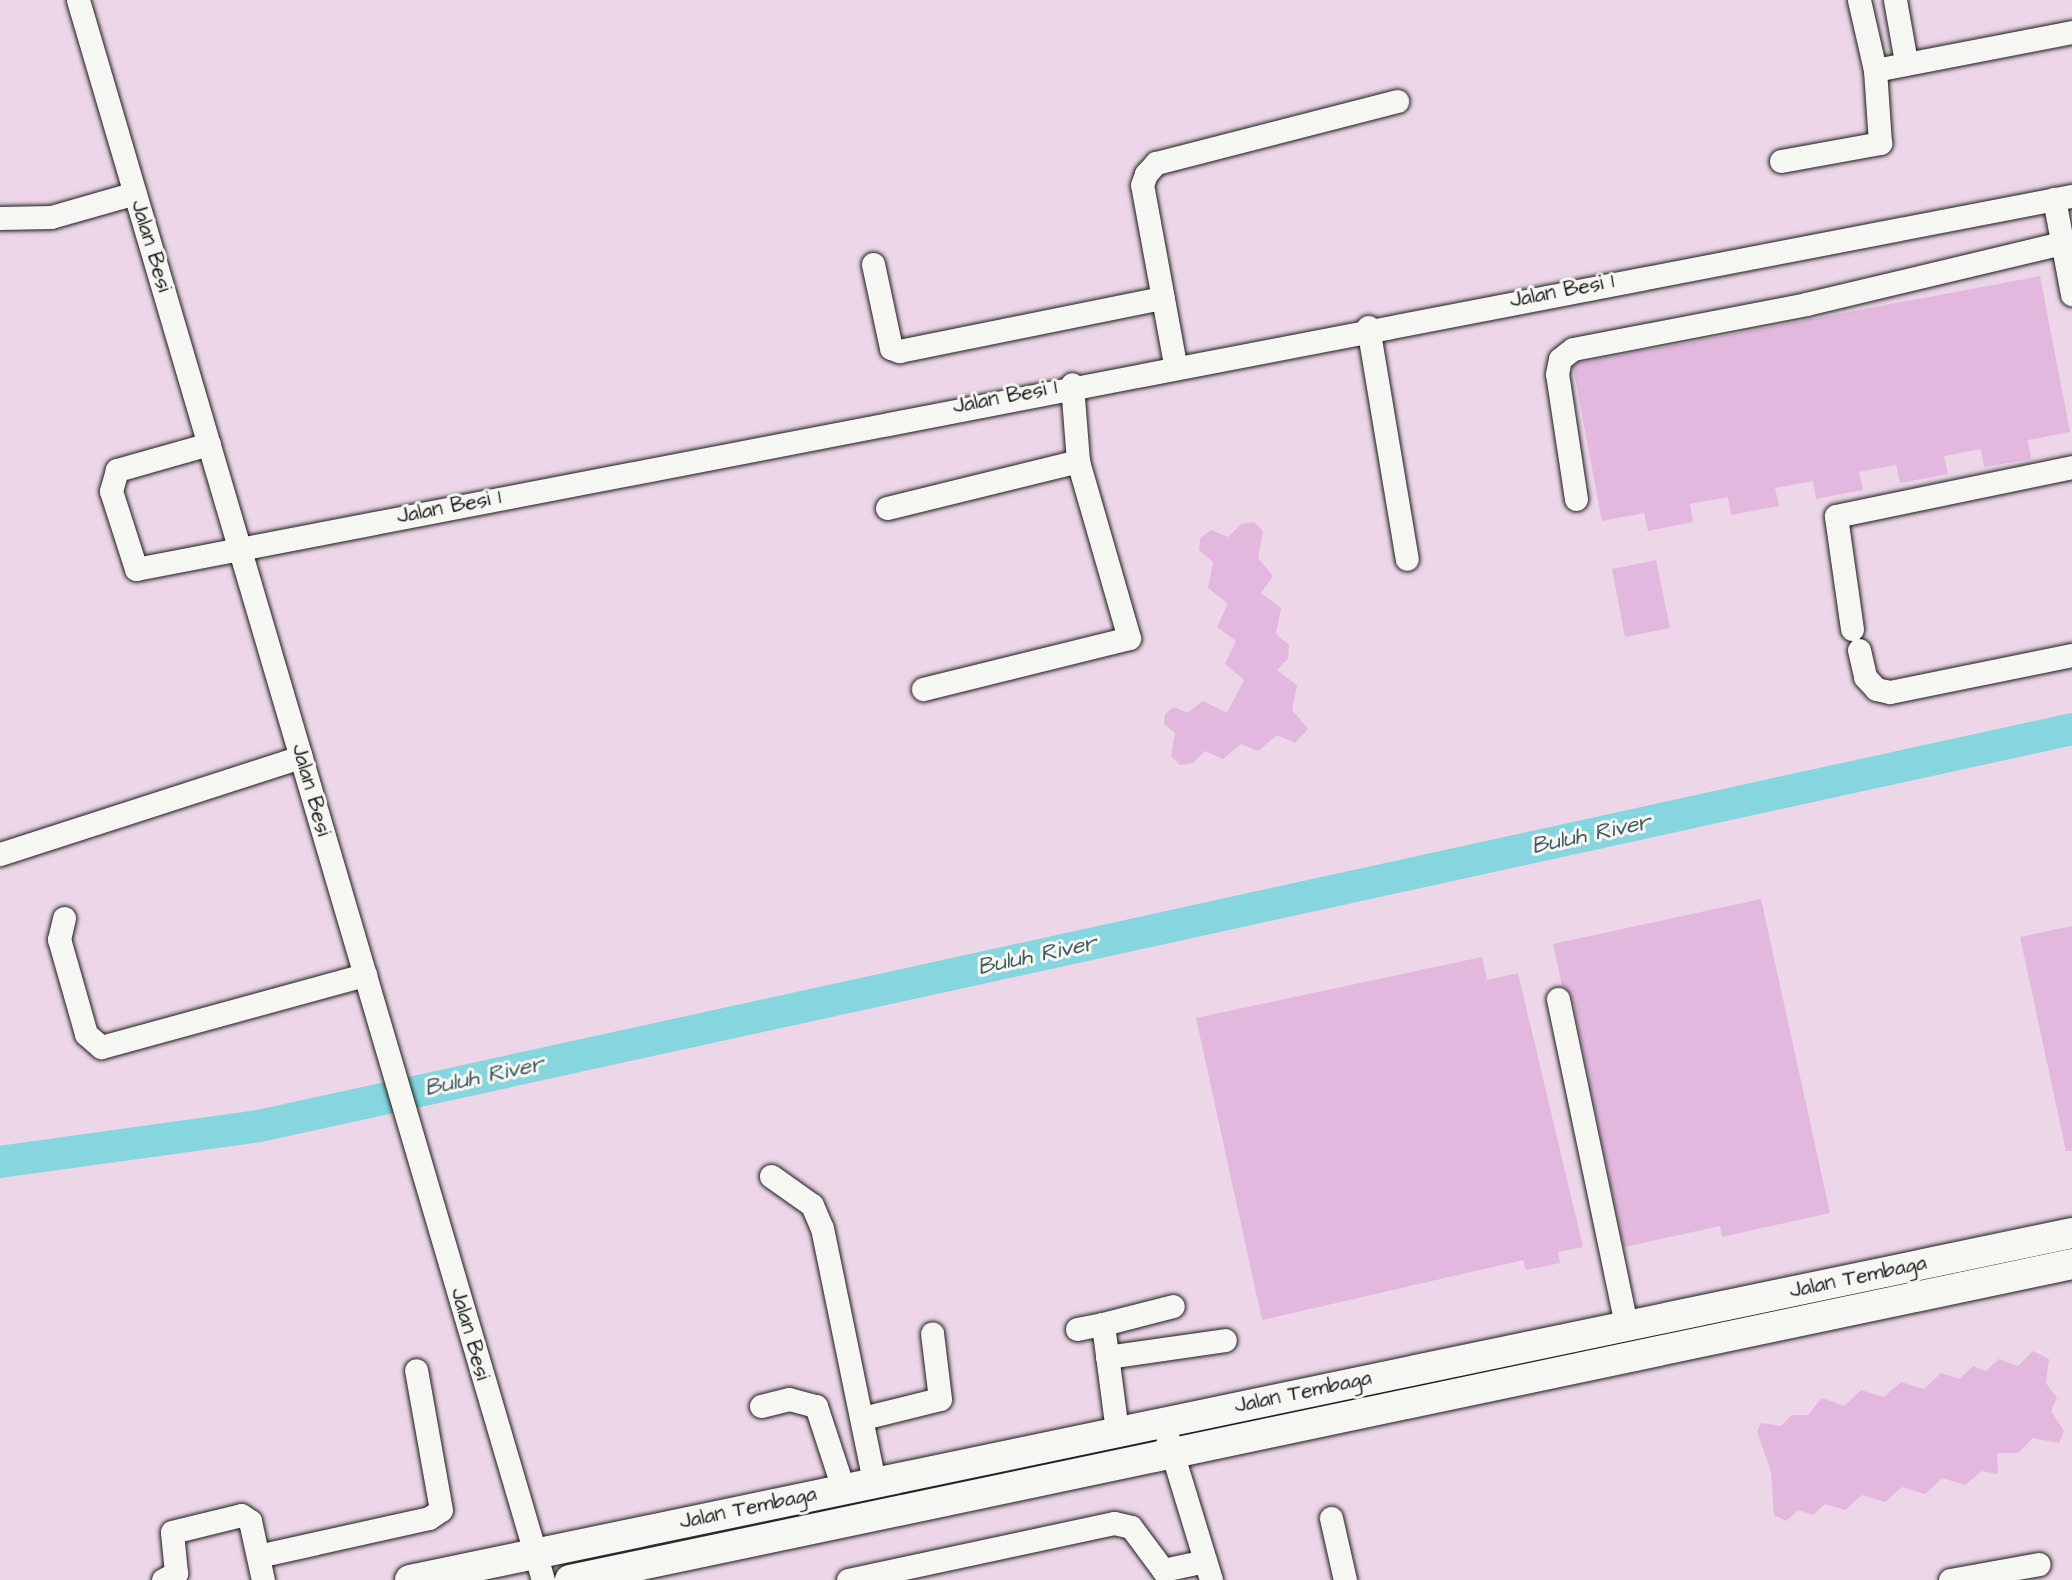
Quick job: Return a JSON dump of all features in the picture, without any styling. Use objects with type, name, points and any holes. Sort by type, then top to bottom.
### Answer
[{"type":"main road","name":"Jalan Tembaga","points":[[570,1580],[1626,1325],[2072,1233]]},
{"type":"main road","name":"Jalan Tembaga","points":[[410,1580],[538,1566],[843,1488],[1117,1431],[1167,1435],[2072,1264]]},
{"type":"street","name":"Jalan Besi","points":[[78,0],[538,1566]]},
{"type":"street","points":[[1781,161],[1880,143],[1875,70],[1858,0]]},
{"type":"street","points":[[1895,0],[1906,62]]},
{"type":"street","points":[[1875,70],[2072,32]]},
{"type":"street","points":[[1175,364],[1142,185],[1157,163],[1397,101]]},
{"type":"street","points":[[0,218],[51,217],[135,193]]},
{"type":"street","points":[[2063,197],[2062,243],[2072,294]]},
{"type":"street","name":"Jalan Besi 1","points":[[209,444],[117,470],[111,491],[131,561],[136,569],[1175,364],[2063,197]]},
{"type":"street","points":[[1576,499],[1557,374],[1560,359],[1573,349],[1806,304],[2062,243]]},
{"type":"street","points":[[873,264],[891,348],[899,351],[1163,298]]},
{"type":"street","points":[[1368,327],[1407,559]]},
{"type":"street","points":[[923,689],[1129,638],[1077,461],[1072,384]]},
{"type":"street","points":[[887,508],[1077,461]]},
{"type":"street","points":[[2072,467],[1836,516],[1856,639],[1866,677],[1890,692],[2072,655]]},
{"type":"street","points":[[0,854],[301,757]]},
{"type":"street","points":[[64,918],[59,939],[86,1034],[101,1047],[365,975]]},
{"type":"street","points":[[1558,999],[1626,1325]]},
{"type":"street","points":[[771,1176],[812,1205],[822,1228],[874,1482]]},
{"type":"street","points":[[1077,1329],[1173,1306]]},
{"type":"street","points":[[1102,1324],[1117,1431]]},
{"type":"street","points":[[863,1418],[940,1399],[932,1333]]},
{"type":"street","points":[[1107,1357],[1225,1340]]},
{"type":"street","points":[[258,1556],[429,1518],[441,1510],[416,1370]]},
{"type":"street","points":[[761,1406],[789,1399],[816,1406],[843,1488]]},
{"type":"street","points":[[860,1579],[1122,1523],[1163,1570],[1208,1570],[1167,1435]]},
{"type":"street","points":[[163,1580],[176,1573],[170,1539],[176,1530],[244,1516],[263,1580]]},
{"type":"street","points":[[1331,1518],[1345,1580]]},
{"type":"street","points":[[1950,1580],[2039,1564]]},
{"type":"shaded area","points":[[0,0],[2072,0],[2072,1580],[0,1580]]},
{"type":"building","points":[[2040,276],[2070,432],[2028,440],[2031,459],[1984,467],[1981,449],[1944,456],[1948,474],[1900,483],[1896,465],[1859,472],[1863,490],[1816,499],[1813,481],[1775,488],[1779,506],[1731,515],[1728,497],[1690,504],[1693,522],[1648,531],[1644,513],[1602,521],[1573,367],[1578,363]]},
{"type":"building","points":[[1254,522],[1263,531],[1258,558],[1273,576],[1261,593],[1281,608],[1276,634],[1289,645],[1288,659],[1277,670],[1297,685],[1292,710],[1308,729],[1295,743],[1277,735],[1258,751],[1241,744],[1223,759],[1205,751],[1193,763],[1180,765],[1171,756],[1175,733],[1164,724],[1165,714],[1174,707],[1187,713],[1203,701],[1227,713],[1244,680],[1225,664],[1236,641],[1217,627],[1228,604],[1208,588],[1213,562],[1199,550],[1200,538],[1211,530],[1228,537],[1241,524]]},
{"type":"building","points":[[1656,560],[1670,628],[1625,637],[1612,569]]},
{"type":"building","points":[[1761,899],[1830,1213],[1722,1237],[1720,1226],[1624,1247],[1572,996],[1562,986],[1553,944]]},
{"type":"building","points":[[2072,926],[2072,1151],[2066,1151],[2020,937]]},
{"type":"building","points":[[1482,957],[1487,980],[1518,973],[1583,1247],[1558,1252],[1560,1263],[1526,1270],[1523,1260],[1262,1320],[1196,1018]]},
{"type":"building","points":[[2033,1351],[2049,1359],[2046,1383],[2057,1398],[2051,1411],[2064,1431],[2059,1443],[2033,1438],[2018,1453],[1997,1453],[1998,1474],[1982,1471],[1965,1485],[1942,1478],[1925,1494],[1902,1487],[1885,1502],[1862,1495],[1845,1510],[1825,1504],[1813,1515],[1798,1510],[1786,1521],[1774,1515],[1771,1472],[1757,1431],[1761,1423],[1781,1426],[1792,1415],[1808,1415],[1822,1398],[1844,1406],[1861,1390],[1884,1397],[1901,1382],[1924,1389],[1941,1373],[1960,1379],[1973,1366],[1986,1371],[1999,1359],[2018,1366]]},
{"type":"waterway","name":"Buluh River","points":[[0,1162],[259,1126],[2072,729]]}]
